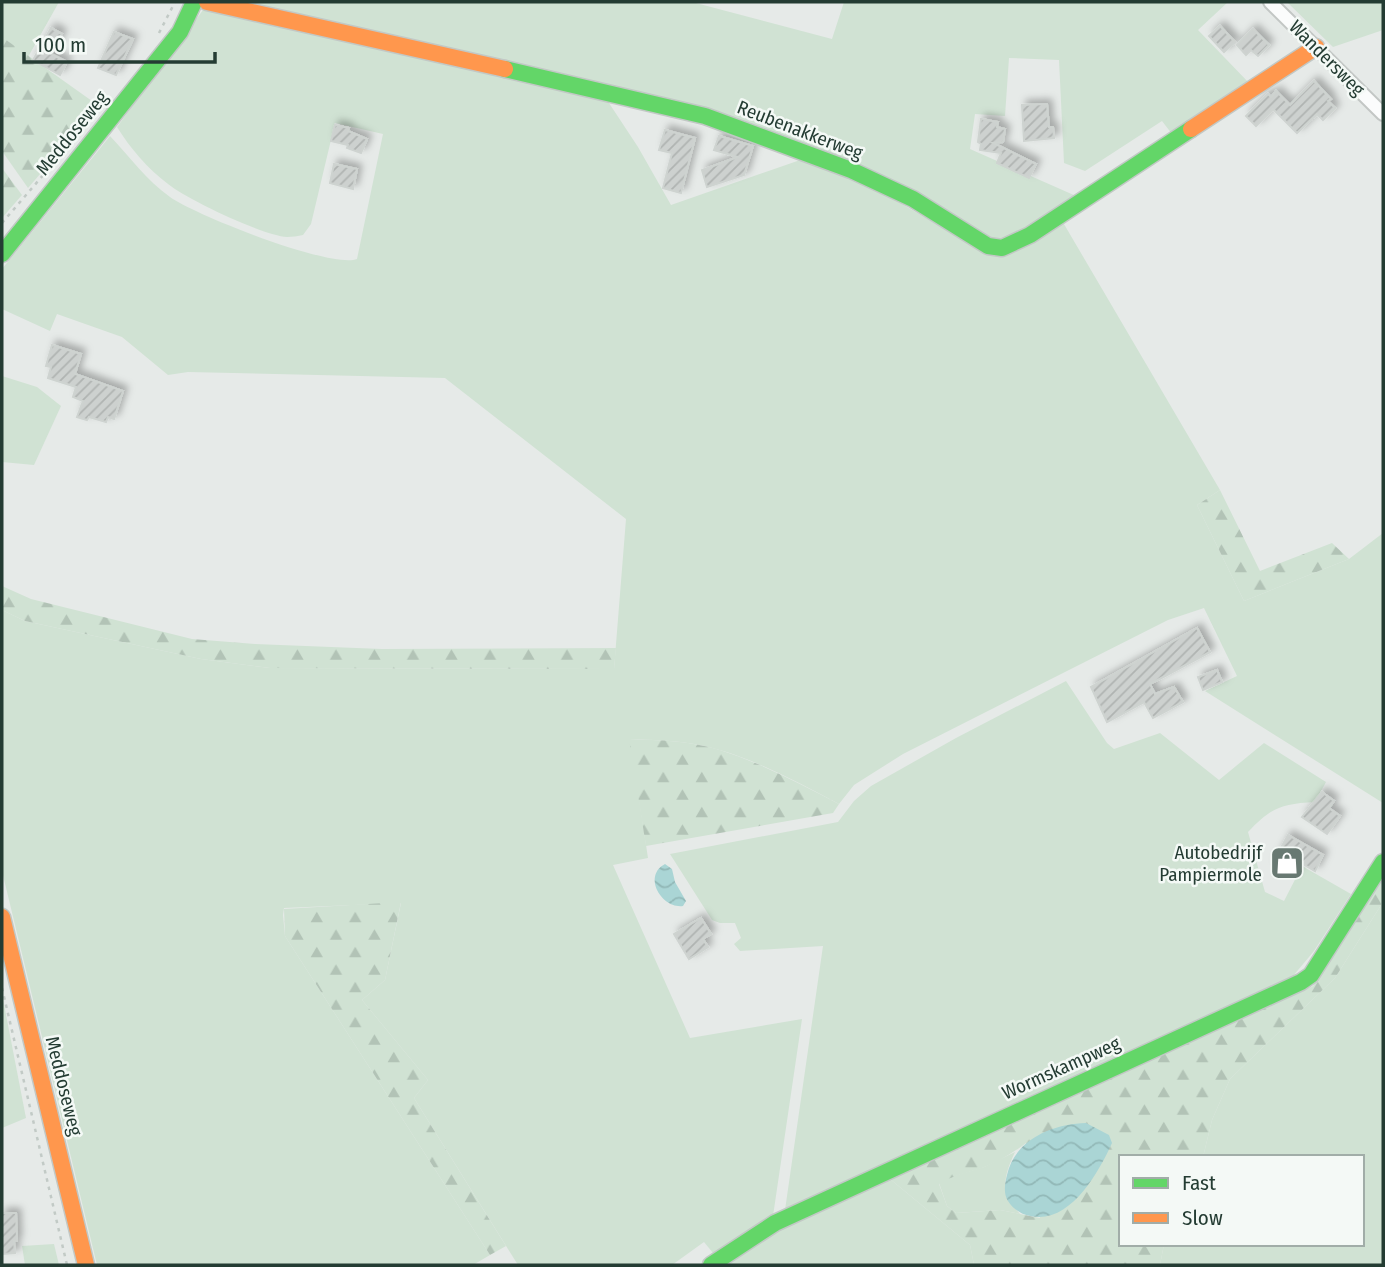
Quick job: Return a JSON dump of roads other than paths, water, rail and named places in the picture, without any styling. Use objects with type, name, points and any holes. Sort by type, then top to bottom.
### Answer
[{"type":"street","name":"Meddoseweg","points":[[2,254],[180,32],[194,2]]},
{"type":"street","name":"Reubenakkerweg","points":[[207,2],[632,96],[705,116],[851,170],[913,199],[988,246],[1002,248],[1030,235],[1316,47]]},
{"type":"street","name":"Wandersweg","points":[[1270,2],[1383,114]]},
{"type":"street","name":"Wormskampweg","points":[[711,1265],[775,1223],[1301,982],[1311,975],[1383,862]]},
{"type":"street","name":"Meddoseweg","points":[[2,916],[86,1265]]},
{"type":"water","points":[[665,864],[672,869],[675,882],[686,901],[683,906],[668,902],[657,891],[655,876],[658,869]]},
{"type":"water","points":[[1086,1123],[1109,1135],[1112,1143],[1099,1169],[1080,1195],[1057,1213],[1044,1217],[1030,1216],[1015,1209],[1006,1198],[1005,1188],[1011,1162],[1018,1152],[1027,1143],[1049,1130]]},
{"type":"place","name":"Autobedrijf Pampiermole","points":[[1287,863]]}]
